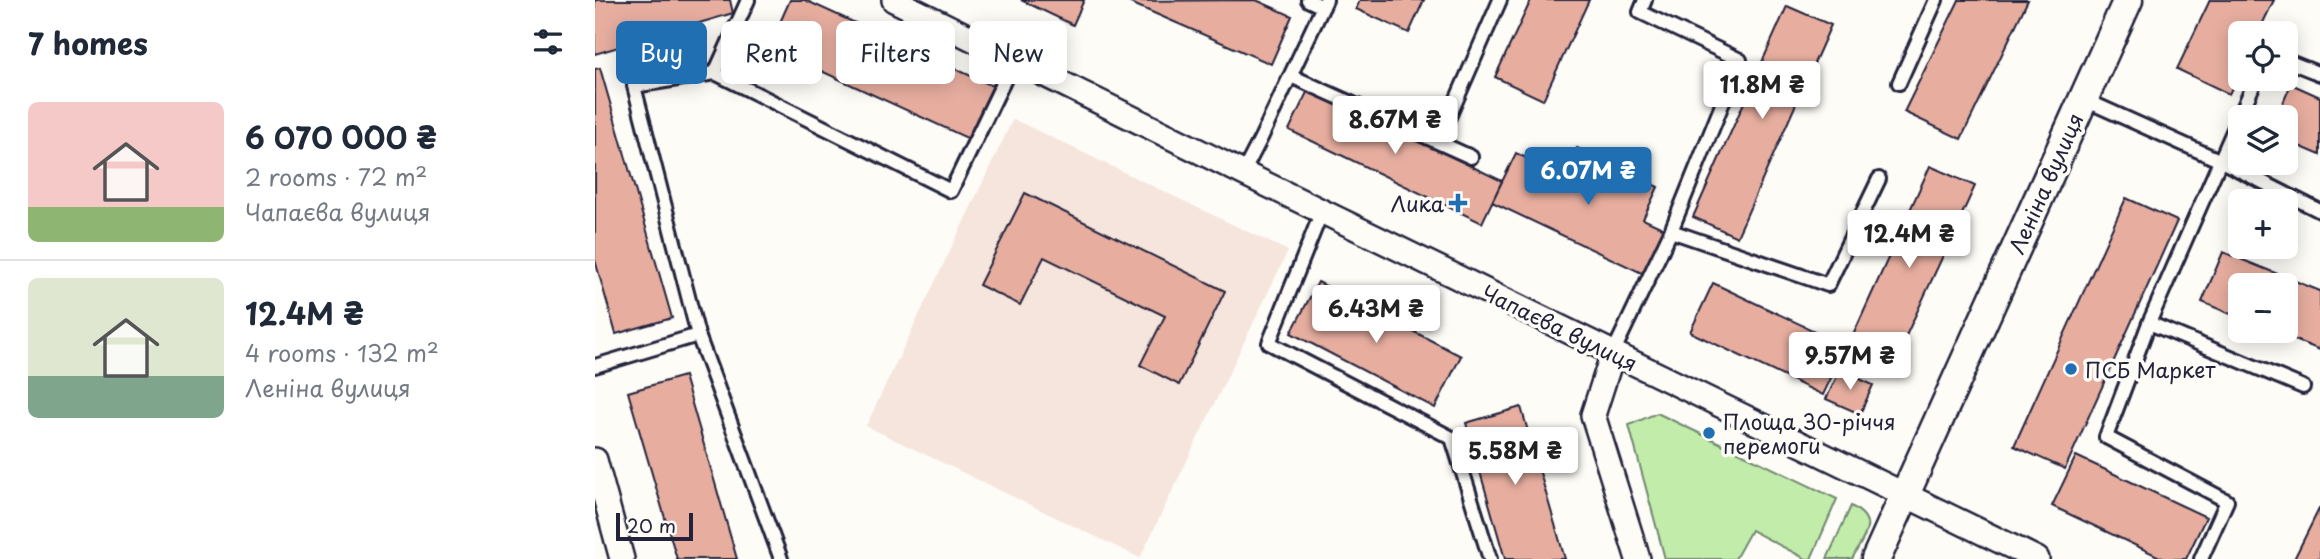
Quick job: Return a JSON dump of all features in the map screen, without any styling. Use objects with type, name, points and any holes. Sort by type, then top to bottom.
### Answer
[{"type":"street","name":"Чапаєва вулиця","points":[[894,0],[969,38]]},
{"type":"street","name":"Леніна вулиця","points":[[1876,559],[2128,0]]},
{"type":"street","name":"Чапаєва вулиця","points":[[1063,84],[2037,559]]},
{"type":"street","points":[[1613,353],[1593,415],[1638,559]]},
{"type":"street","points":[[595,460],[622,559]]},
{"type":"lane","points":[[715,73],[748,0]]},
{"type":"lane","points":[[1243,173],[1324,3],[1308,0]]},
{"type":"lane","points":[[1438,142],[1500,0]]},
{"type":"lane","points":[[1613,353],[1671,231],[1740,60],[1640,12],[1645,0]]},
{"type":"lane","points":[[1899,83],[1937,0]]},
{"type":"lane","points":[[2298,65],[2320,74]]},
{"type":"lane","points":[[781,559],[698,335],[634,86],[715,73],[951,191],[1002,84]]},
{"type":"lane","points":[[1291,76],[1471,157]]},
{"type":"lane","points":[[2201,559],[2227,501],[2106,437],[2149,323],[2251,91]]},
{"type":"lane","points":[[2082,99],[2221,161],[2320,211]]},
{"type":"lane","points":[[1671,231],[1828,285],[1879,179]]},
{"type":"lane","points":[[1322,211],[1269,343],[1452,438],[1490,559]]},
{"type":"lane","points":[[2149,323],[2303,387]]},
{"type":"lane","points":[[595,366],[698,335]]},
{"type":"shaded area","points":[[1013,119],[1288,251],[1140,558],[866,426]]},
{"type":"green space","points":[[1657,413],[1837,499],[1811,559],[1806,559],[1751,530],[1735,559],[1665,559],[1629,425]]},
{"type":"green space","points":[[1851,506],[1865,518],[1865,536],[1852,559],[1827,559]]},
{"type":"building","points":[[595,0],[730,0],[733,13],[706,21],[616,21],[616,48],[595,54]]},
{"type":"building","points":[[790,0],[805,0],[851,21],[836,21],[836,78],[822,71],[822,21],[781,21]]},
{"type":"building","points":[[1021,0],[1084,0],[1073,25]]},
{"type":"building","points":[[1256,0],[1292,16],[1271,64],[1126,1]]},
{"type":"building","points":[[1360,0],[1424,0],[1409,33],[1356,9]]},
{"type":"building","points":[[1531,0],[1589,0],[1543,100],[1495,77]]},
{"type":"building","points":[[1959,0],[2028,0],[1961,139],[1904,112]]},
{"type":"building","points":[[2210,0],[2274,0],[2264,21],[2228,21],[2229,94],[2177,69]]},
{"type":"building","points":[[1787,6],[1831,25],[1737,237],[1693,217]]},
{"type":"building","points":[[600,68],[672,318],[616,334],[595,260],[595,69]]},
{"type":"building","points":[[955,69],[969,75],[969,84],[993,86],[969,139],[849,84],[955,84]]},
{"type":"building","points":[[2298,87],[2320,97],[2320,155],[2298,146],[2298,105],[2282,105],[2288,91],[2298,91]]},
{"type":"building","points":[[1309,88],[1502,181],[1482,223],[1289,130]]},
{"type":"building","points":[[1577,148],[1658,187],[1643,219],[1669,231],[1648,276],[1492,202],[1516,153],[1564,176]]},
{"type":"building","points":[[1930,166],[1975,186],[1888,375],[1844,355]]},
{"type":"building","points":[[1025,193],[1225,291],[1179,385],[1140,365],[1165,316],[1044,257],[1020,305],[979,285]]},
{"type":"building","points":[[2126,198],[2177,221],[2065,469],[2014,446]]},
{"type":"building","points":[[2223,252],[2228,254],[2228,259],[2240,259],[2275,273],[2228,273],[2228,313],[2202,302]]},
{"type":"building","points":[[1318,282],[1461,356],[1435,408],[1291,333]]},
{"type":"building","points":[[2298,282],[2320,291],[2320,350],[2298,341]]},
{"type":"building","points":[[1713,283],[1846,346],[1823,395],[1690,332]]},
{"type":"building","points":[[1840,370],[1873,385],[1860,414],[1826,399]]},
{"type":"building","points":[[684,376],[737,559],[677,559],[628,392]]},
{"type":"building","points":[[1521,407],[1565,559],[1505,559],[1466,423]]},
{"type":"building","points":[[2076,456],[2206,517],[2186,559],[2164,559],[2052,506]]},
{"type":"building","points":[[2320,507],[2320,559],[2294,559]]},
{"type":"place","name":"Лика","points":[[1458,203]]},
{"type":"place","name":"ПСБ Маркет","points":[[2071,369]]},
{"type":"place","name":"Площа 30-річчя перемоги","points":[[1709,433]]}]
